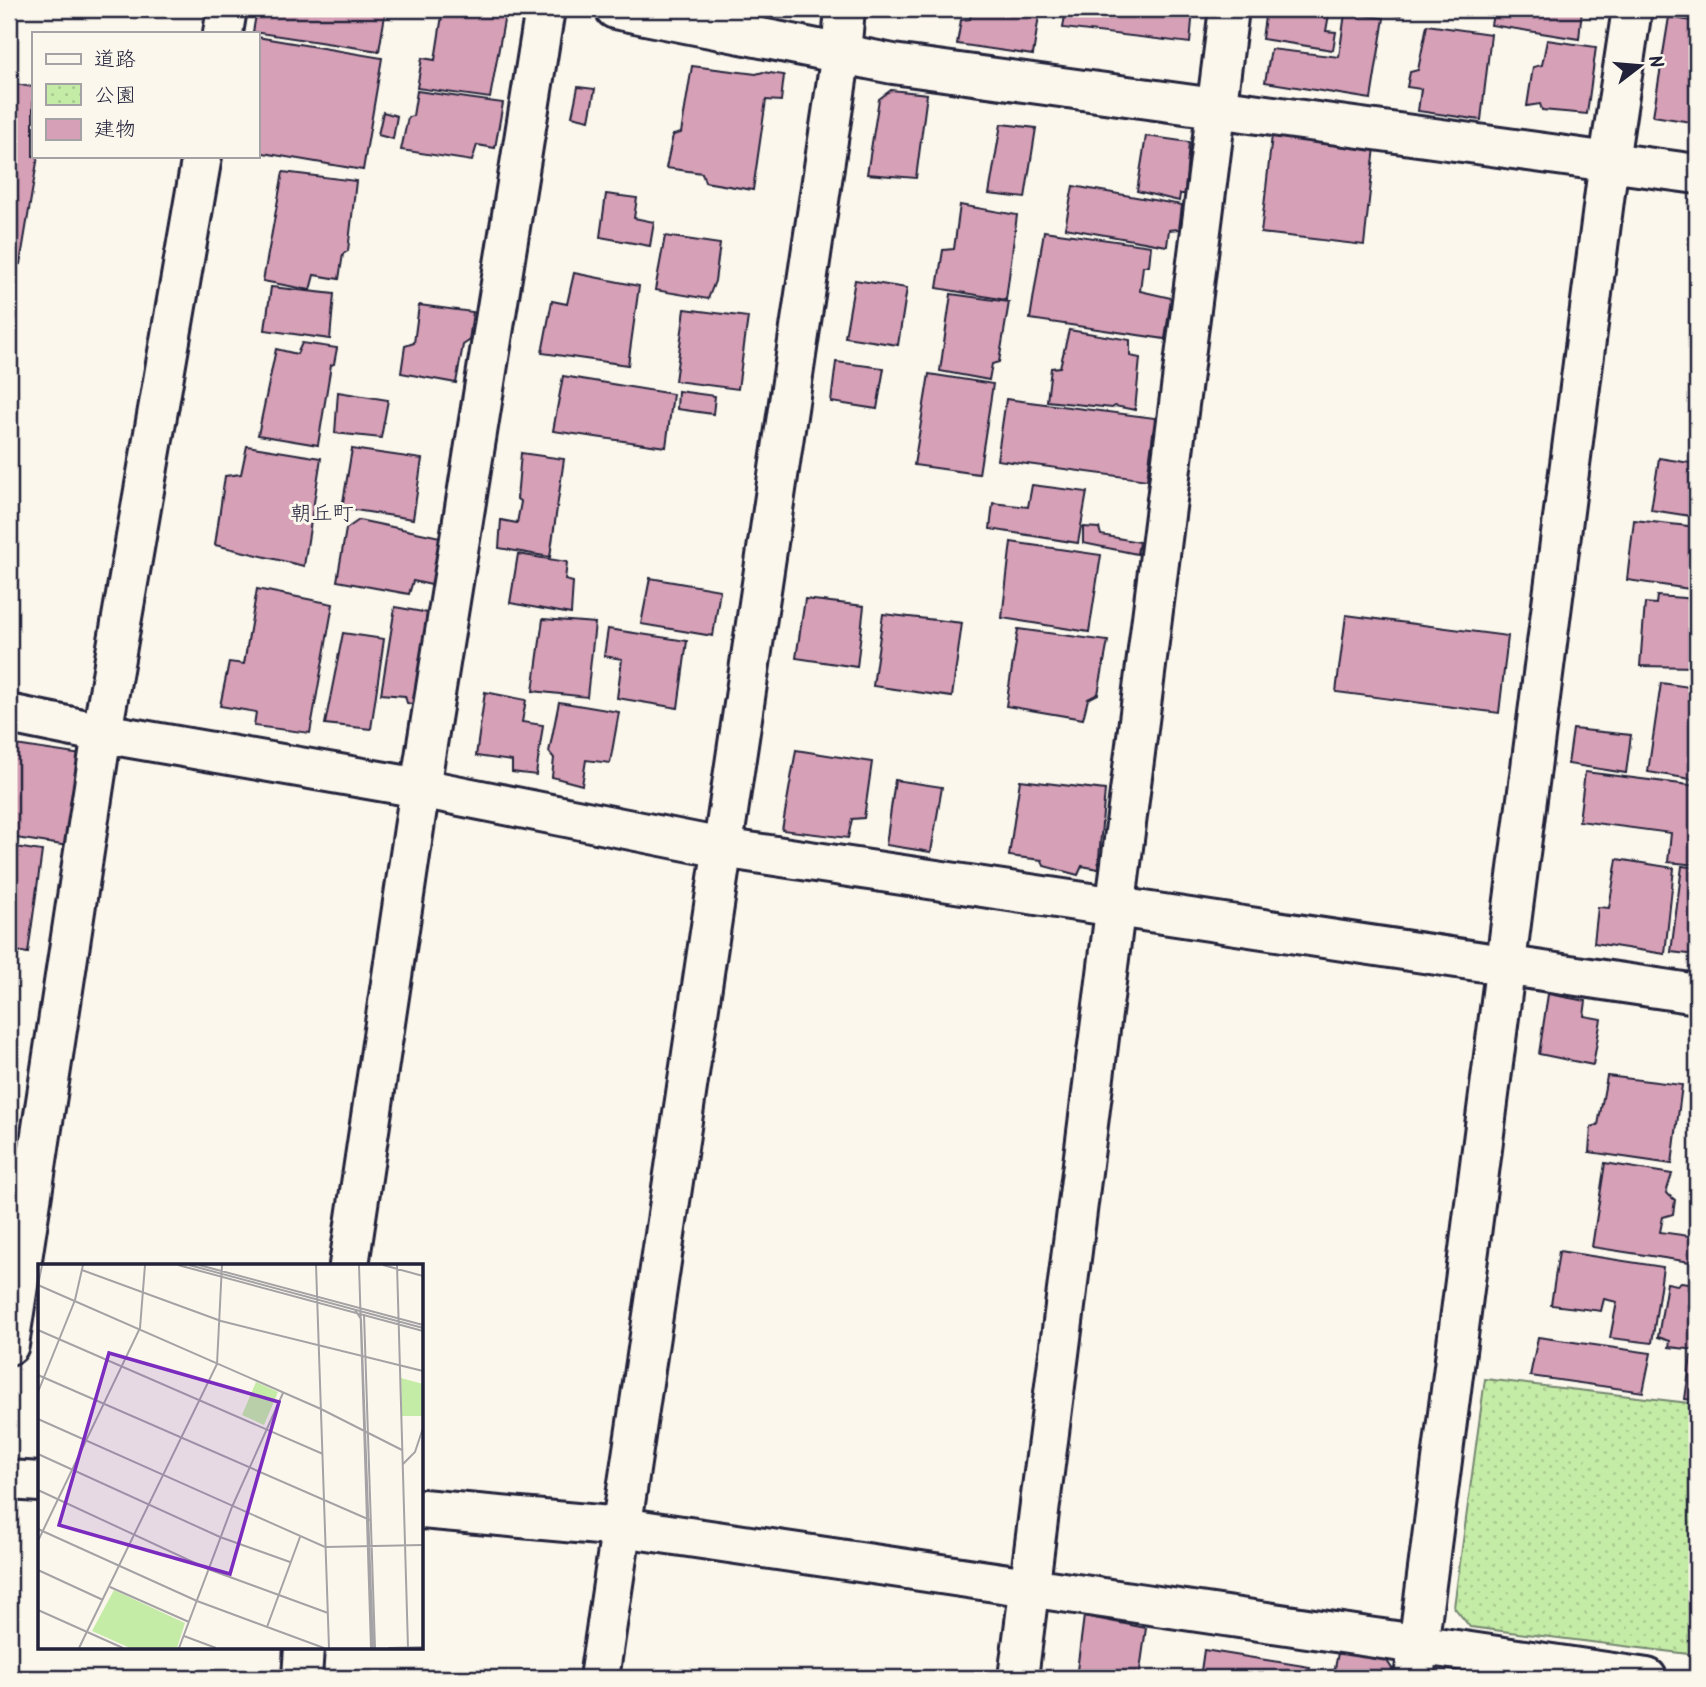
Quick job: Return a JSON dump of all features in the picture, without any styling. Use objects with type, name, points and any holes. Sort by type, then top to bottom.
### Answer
[{"type":"street","points":[[223,32],[227,9]]},
{"type":"street","points":[[349,1264],[419,788],[545,9]]},
{"type":"street","points":[[615,9],[893,64],[1697,174]]},
{"type":"street","points":[[599,1678],[841,53],[845,9]]},
{"type":"street","points":[[1018,1678],[1228,9]]},
{"type":"street","points":[[1416,1661],[1609,161],[1632,9]]},
{"type":"street","points":[[9,1345],[102,733],[202,158]]},
{"type":"street","points":[[9,714],[102,733],[419,788],[722,848],[1697,994]]},
{"type":"street","points":[[9,1480],[38,1482]]},
{"type":"street","points":[[424,1509],[621,1527],[1029,1587],[1416,1661],[1647,1678]]},
{"type":"street","points":[[302,1678],[304,1648]]},
{"type":"green space","points":[[1485,1379],[1697,1404],[1697,1655],[1470,1627],[1454,1607]]},
{"type":"building","points":[[257,9],[386,9],[379,51],[253,32]]},
{"type":"building","points":[[443,9],[472,9],[505,15],[490,98],[417,88],[422,58],[435,60]]},
{"type":"building","points":[[766,9],[792,9],[790,14]]},
{"type":"building","points":[[972,9],[1040,9],[1033,55],[957,44],[961,20],[970,19]]},
{"type":"building","points":[[1066,9],[1193,9],[1190,43],[1063,28]]},
{"type":"building","points":[[1266,9],[1330,9],[1326,31],[1336,32],[1333,50],[1262,39]]},
{"type":"building","points":[[1370,9],[1402,9],[1401,16]]},
{"type":"building","points":[[1494,9],[1582,9],[1579,39],[1491,25]]},
{"type":"building","points":[[1345,13],[1384,18],[1371,99],[1265,82],[1271,49],[1339,57]]},
{"type":"building","points":[[1669,17],[1697,22],[1697,123],[1653,116]]},
{"type":"building","points":[[1427,25],[1491,34],[1481,120],[1418,111],[1421,89],[1407,87],[1410,72],[1418,70]]},
{"type":"building","points":[[259,37],[382,58],[363,170],[259,152]]},
{"type":"building","points":[[1547,40],[1596,47],[1587,114],[1542,110],[1540,104],[1527,106],[1533,67],[1542,65]]},
{"type":"building","points":[[692,66],[784,75],[781,101],[766,100],[753,190],[705,182],[702,173],[666,168],[673,135],[681,133]]},
{"type":"building","points":[[9,83],[32,87],[32,158],[38,158],[20,264],[9,262]]},
{"type":"building","points":[[578,87],[595,89],[589,120],[572,116]]},
{"type":"building","points":[[891,90],[927,94],[916,178],[867,174],[879,99]]},
{"type":"building","points":[[417,91],[503,103],[495,148],[477,145],[472,161],[401,150],[408,117],[413,116]]},
{"type":"building","points":[[383,112],[397,116],[393,139],[378,135]]},
{"type":"building","points":[[1001,124],[1036,128],[1025,198],[989,194]]},
{"type":"building","points":[[1272,135],[1375,147],[1364,245],[1261,233]]},
{"type":"building","points":[[1146,136],[1189,142],[1185,194],[1180,194],[1179,201],[1137,191]]},
{"type":"building","points":[[283,172],[356,181],[348,251],[343,254],[339,279],[314,275],[310,290],[263,281]]},
{"type":"building","points":[[1073,186],[1182,205],[1179,229],[1169,230],[1167,246],[1065,228]]},
{"type":"building","points":[[606,194],[637,198],[634,218],[654,222],[650,246],[600,237]]},
{"type":"building","points":[[960,205],[1017,215],[1006,300],[937,288],[943,250],[954,249]]},
{"type":"building","points":[[1044,231],[1151,246],[1149,266],[1143,266],[1140,291],[1171,298],[1165,339],[1030,319]]},
{"type":"building","points":[[665,236],[720,244],[715,281],[708,299],[655,290]]},
{"type":"building","points":[[574,273],[639,286],[628,365],[542,353],[552,301],[567,304]]},
{"type":"building","points":[[855,280],[907,288],[898,345],[845,337]]},
{"type":"building","points":[[271,287],[334,294],[330,339],[265,330]]},
{"type":"building","points":[[951,294],[1009,302],[999,362],[992,364],[989,380],[940,371]]},
{"type":"building","points":[[419,305],[473,312],[469,341],[463,345],[456,383],[401,373],[405,346],[414,343]]},
{"type":"building","points":[[685,309],[748,317],[738,389],[675,381]]},
{"type":"building","points":[[1069,330],[1130,340],[1130,356],[1140,358],[1135,410],[1047,401],[1051,368],[1060,367]]},
{"type":"building","points":[[302,343],[337,348],[334,364],[331,365],[318,445],[258,435],[276,349],[297,354]]},
{"type":"building","points":[[836,362],[884,368],[877,409],[831,402]]},
{"type":"building","points":[[929,374],[993,384],[979,474],[914,465]]},
{"type":"building","points":[[563,376],[673,394],[666,447],[553,431]]},
{"type":"building","points":[[678,391],[715,396],[713,414],[677,409]]},
{"type":"building","points":[[338,392],[388,400],[381,438],[335,433]]},
{"type":"building","points":[[1006,399],[1155,418],[1147,480],[997,460]]},
{"type":"building","points":[[247,446],[321,458],[304,566],[215,545],[225,476],[241,474]]},
{"type":"building","points":[[352,449],[422,459],[413,519],[342,508]]},
{"type":"building","points":[[521,453],[564,459],[550,557],[499,548],[501,520],[517,523],[521,502],[517,499]]},
{"type":"building","points":[[1659,458],[1697,464],[1697,517],[1651,510]]},
{"type":"building","points":[[1032,485],[1087,492],[1078,543],[990,529],[993,503],[1028,507]]},
{"type":"building","points":[[359,520],[440,537],[436,586],[413,581],[409,594],[337,581],[346,529]]},
{"type":"building","points":[[1634,520],[1697,527],[1697,590],[1627,580]]},
{"type":"building","points":[[1083,527],[1099,528],[1101,535],[1139,542],[1137,554],[1083,543]]},
{"type":"building","points":[[1011,542],[1101,555],[1089,632],[1002,618]]},
{"type":"building","points":[[518,554],[567,562],[565,580],[573,582],[571,614],[510,603]]},
{"type":"building","points":[[650,578],[720,590],[713,636],[641,624]]},
{"type":"building","points":[[257,589],[333,604],[310,733],[254,726],[256,712],[220,706],[229,662],[244,664]]},
{"type":"building","points":[[1657,596],[1697,599],[1697,667],[1640,666],[1645,603],[1656,604]]},
{"type":"building","points":[[805,599],[864,606],[857,667],[796,658]]},
{"type":"building","points":[[395,607],[434,614],[420,706],[407,703],[405,696],[381,694]]},
{"type":"building","points":[[883,614],[962,623],[952,697],[873,686]]},
{"type":"building","points":[[1346,615],[1508,636],[1499,713],[1336,692]]},
{"type":"building","points":[[543,619],[595,623],[587,697],[533,691]]},
{"type":"building","points":[[608,629],[687,641],[678,708],[617,698],[622,659],[604,656]]},
{"type":"building","points":[[1018,629],[1108,641],[1098,694],[1088,699],[1083,719],[1006,706]]},
{"type":"building","points":[[343,633],[384,639],[371,729],[325,724]]},
{"type":"building","points":[[1661,683],[1697,688],[1697,780],[1648,772]]},
{"type":"building","points":[[485,692],[526,700],[522,722],[543,725],[536,775],[512,772],[512,761],[476,756]]},
{"type":"building","points":[[559,702],[619,712],[610,763],[586,760],[582,785],[552,777],[554,758],[549,752]]},
{"type":"building","points":[[1573,729],[1631,735],[1626,773],[1568,764]]},
{"type":"building","points":[[9,744],[82,755],[69,846],[9,837]]},
{"type":"building","points":[[796,750],[872,762],[864,818],[852,819],[848,838],[782,830]]},
{"type":"building","points":[[1585,772],[1697,786],[1697,865],[1668,862],[1671,833],[1579,821]]},
{"type":"building","points":[[895,780],[942,787],[931,852],[886,845]]},
{"type":"building","points":[[1020,780],[1105,790],[1098,869],[1082,866],[1078,875],[1044,866],[1042,860],[1009,856]]},
{"type":"building","points":[[9,846],[42,851],[28,953],[9,950]]},
{"type":"building","points":[[1617,859],[1674,868],[1665,954],[1594,943],[1598,907],[1609,908]]},
{"type":"building","points":[[1682,866],[1697,868],[1697,955],[1671,952]]},
{"type":"building","points":[[1548,994],[1586,1001],[1584,1016],[1601,1019],[1593,1065],[1539,1054]]},
{"type":"building","points":[[1607,1076],[1682,1085],[1672,1164],[1589,1152],[1591,1127],[1598,1125]]},
{"type":"building","points":[[1605,1163],[1672,1174],[1666,1193],[1675,1200],[1673,1214],[1663,1217],[1660,1232],[1697,1237],[1697,1263],[1592,1247]]},
{"type":"building","points":[[1559,1251],[1663,1267],[1652,1343],[1610,1338],[1617,1302],[1604,1299],[1601,1311],[1551,1305]]},
{"type":"building","points":[[1681,1282],[1697,1284],[1697,1350],[1669,1347],[1670,1341],[1658,1337],[1667,1283],[1677,1285]]},
{"type":"building","points":[[1538,1337],[1651,1353],[1643,1392],[1530,1376]]},
{"type":"building","points":[[1691,1356],[1697,1357],[1697,1400],[1685,1399]]},
{"type":"building","points":[[1084,1616],[1146,1628],[1139,1678],[1076,1678]]},
{"type":"building","points":[[1204,1650],[1310,1667],[1308,1678],[1200,1678]]},
{"type":"building","points":[[1338,1653],[1385,1658],[1395,1673],[1394,1678],[1333,1678]]},
{"type":"district","name":"朝丘町","points":[[322,514]]}]
